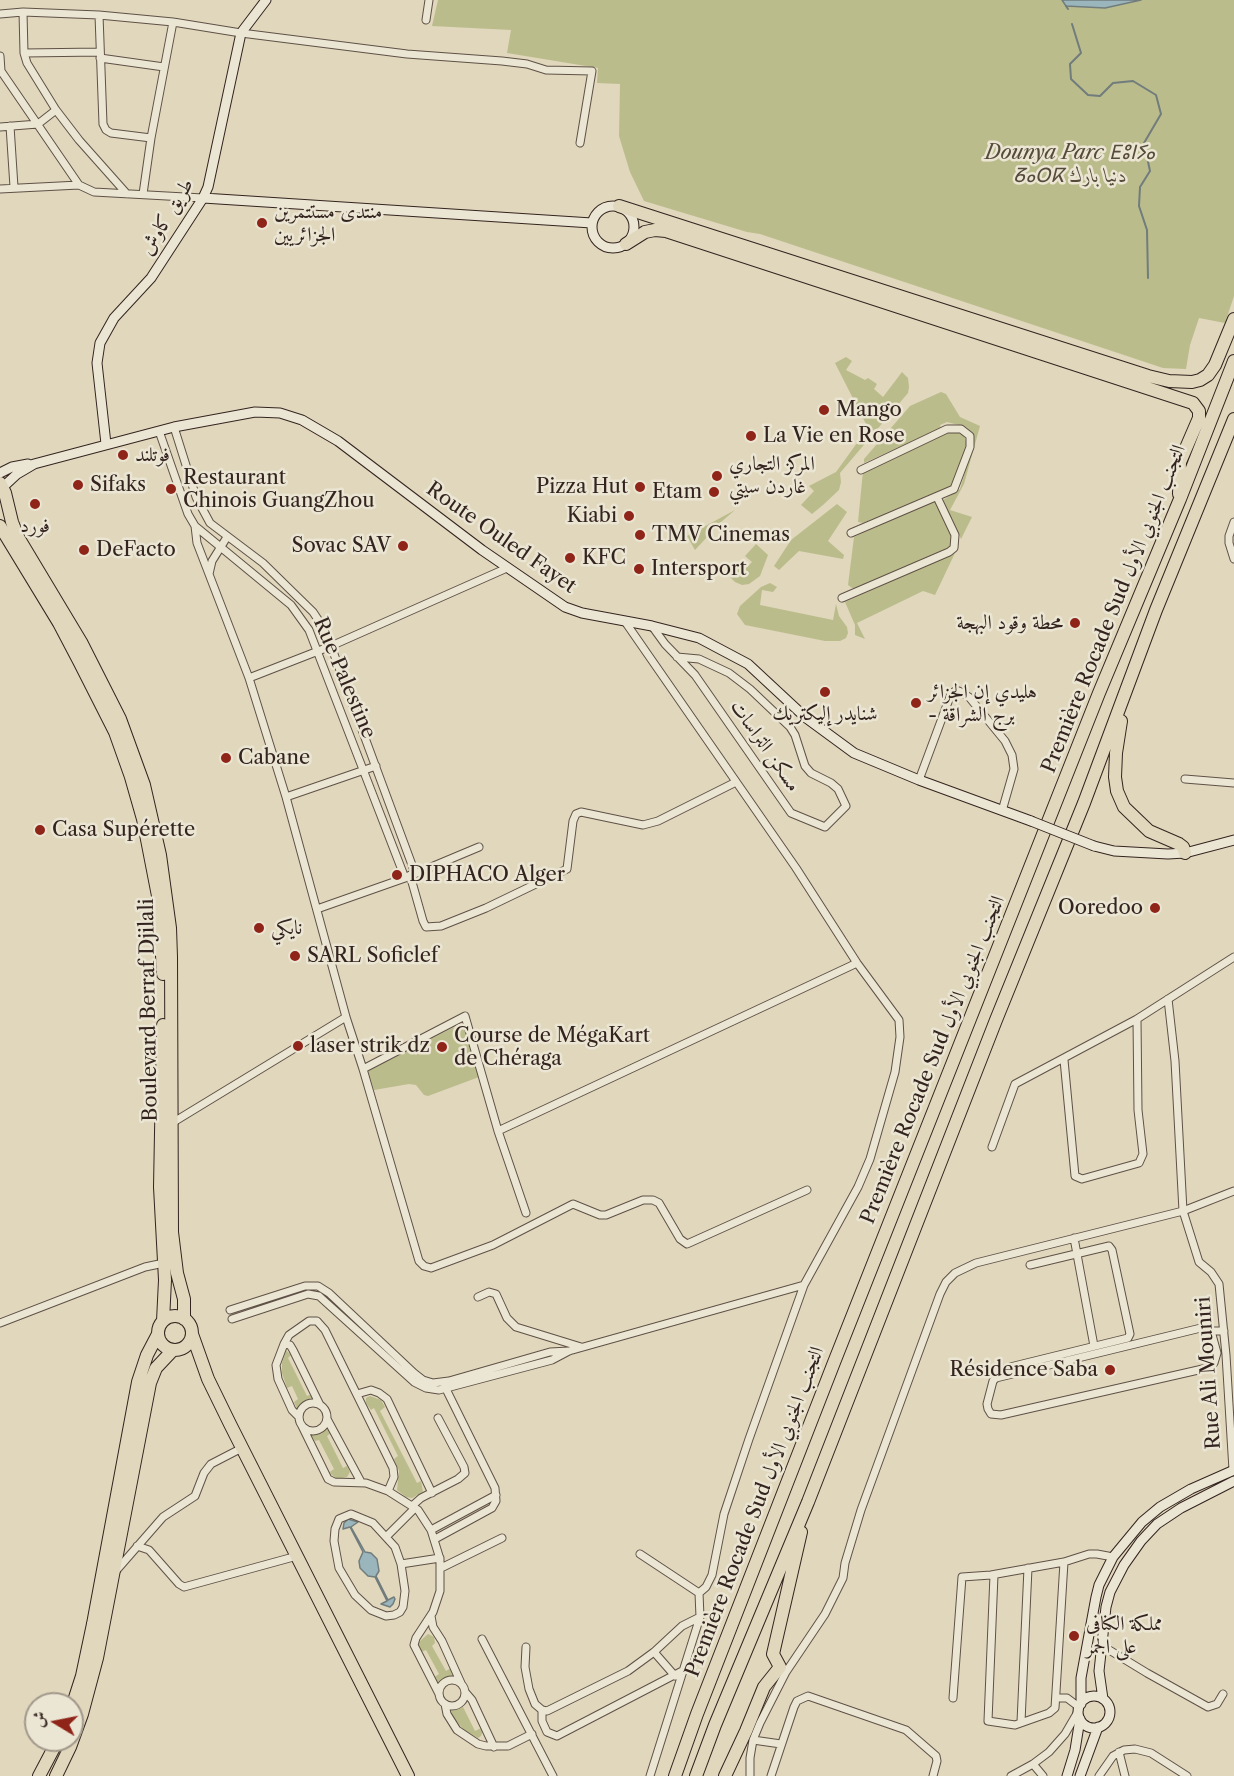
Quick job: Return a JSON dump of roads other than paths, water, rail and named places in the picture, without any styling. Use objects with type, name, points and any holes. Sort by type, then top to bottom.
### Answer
[{"type":"highway","points":[[619,206],[1059,353],[1189,401],[1199,411],[1199,418],[1179,470],[1180,499]]},
{"type":"highway","points":[[626,244],[645,232],[666,231],[1059,353],[1169,381],[1192,382],[1208,375],[1215,365],[1234,319]]},
{"type":"highway","name":"Première Rocade Sud التجنب الجنوبي الأول","points":[[673,1776],[1099,693],[1180,499],[1234,361]]},
{"type":"highway","name":"Première Rocade Sud التجنب الجنوبي الأول","points":[[696,1776],[808,1502],[992,1031],[1084,803],[1156,610],[1234,420]]},
{"type":"highway","name":"Boulevard Berraf Djilali","points":[[2,485],[14,528],[102,681],[120,719],[144,785],[160,855],[170,928],[172,1232],[177,1273],[184,1299],[184,1319]]},
{"type":"highway","name":"Boulevard Berraf Djilali","points":[[0,526],[59,623],[115,732],[143,819],[159,901],[163,957],[160,1186],[165,1290],[163,1322]]},
{"type":"highway","points":[[1126,693],[1114,763],[1117,791],[1124,807],[1136,821],[1149,831],[1179,844],[1185,853]]},
{"type":"highway","points":[[77,1692],[92,1633],[138,1382],[147,1355],[163,1322],[170,1317],[184,1319],[190,1325],[208,1379],[408,1776]]},
{"type":"highway","points":[[158,1334],[161,1343],[172,1350]]},
{"type":"highway","points":[[56,1776],[82,1714],[97,1658],[150,1383],[156,1368],[172,1350],[185,1346],[192,1334]]},
{"type":"highway","points":[[725,1776],[764,1687],[783,1670],[774,1660],[773,1654],[808,1502]]},
{"type":"highway","points":[[63,1776],[80,1739],[90,1707],[96,1684],[97,1658]]},
{"type":"highway","points":[[706,1776],[715,1725]]},
{"type":"highway","points":[[39,1776],[52,1752]]},
{"type":"street","name":"طريق كاوش","points":[[106,444],[97,363],[100,343],[114,318],[151,278],[202,198],[207,187],[241,33],[266,0]]},
{"type":"street","points":[[426,20],[429,0]]},
{"type":"street","points":[[0,14],[23,12],[99,15],[173,22],[407,54],[502,61],[527,64],[546,70],[592,71],[580,143]]},
{"type":"street","points":[[23,12],[24,53],[27,63],[56,110],[79,140],[127,194]]},
{"type":"street","points":[[99,15],[106,130],[111,133],[151,138]]},
{"type":"street","points":[[143,194],[173,22]]},
{"type":"street","points":[[24,53],[100,55],[164,67]]},
{"type":"street","points":[[0,56],[1,71],[79,185]]},
{"type":"street","points":[[0,127],[38,124],[56,110]]},
{"type":"street","points":[[10,126],[14,187]]},
{"type":"street","points":[[0,189],[79,185],[94,192],[592,223]]},
{"type":"street","points":[[619,206],[630,215],[634,225],[626,244],[612,248],[599,243],[592,230],[592,223],[599,211],[619,206]]},
{"type":"street","name":"Route Ouled Fayet","points":[[0,473],[17,466],[34,464],[174,427],[255,412],[280,414],[302,420],[338,441],[507,568],[565,607],[582,614],[652,626],[699,638],[723,650],[748,664],[805,717],[854,753],[1094,846],[1114,851],[1168,855],[1185,853],[1234,840]]},
{"type":"street","name":"Rue Palestine","points":[[174,427],[203,513],[210,523],[263,563],[313,612],[331,646],[376,766],[410,875]]},
{"type":"street","points":[[851,533],[951,491],[957,485],[971,440],[968,433],[961,429],[946,429],[861,470]]},
{"type":"street","name":"Rue Palestine","points":[[159,431],[188,514],[195,526],[291,605],[309,630],[364,770],[410,875]]},
{"type":"street","points":[[2,485],[34,464]]},
{"type":"street","points":[[842,598],[954,548],[955,535],[937,497]]},
{"type":"street","points":[[1234,522],[1228,543],[1234,559]]},
{"type":"street","points":[[195,526],[197,543],[249,678],[286,797],[346,1017],[419,1261],[431,1268],[493,1245],[573,1204],[600,1215],[606,1215],[643,1200],[653,1200],[659,1203],[680,1239],[687,1244],[807,1190]]},
{"type":"street","points":[[209,574],[212,561],[227,537]]},
{"type":"street","points":[[249,678],[331,646],[507,568]]},
{"type":"street","points":[[626,623],[857,963],[899,1020],[899,1052],[880,1130],[870,1159],[858,1187],[804,1285],[724,1514],[712,1575],[706,1587],[699,1593]]},
{"type":"street","name":"مسكن التراسات","points":[[652,626],[677,657],[695,675],[791,813],[825,827],[846,806],[838,789],[811,773],[805,766],[790,727],[750,689],[729,673],[699,659],[677,657]]},
{"type":"street","points":[[919,780],[951,694],[955,690],[959,691],[969,697],[1005,741],[1012,755],[1014,769],[1002,811]]},
{"type":"street","points":[[286,797],[376,766]]},
{"type":"street","points":[[1185,778],[1234,783]]},
{"type":"street","points":[[410,875],[426,927],[441,926],[486,908],[567,869],[573,821],[576,814],[581,812],[643,825],[658,821],[736,782]]},
{"type":"street","points":[[317,909],[479,847]]},
{"type":"street","points":[[992,1147],[1015,1084],[1064,1060],[1137,1019],[1234,957]]},
{"type":"street","points":[[498,1131],[857,963]]},
{"type":"street","name":"Rue Ali Mouniri","points":[[1168,999],[1175,1060],[1183,1211],[1199,1262],[1211,1272],[1219,1284],[1232,1422],[1234,1470]]},
{"type":"street","points":[[363,1069],[465,1016],[498,1131],[526,1213]]},
{"type":"street","points":[[171,1123],[346,1017]]},
{"type":"street","points":[[1064,1060],[1075,1176],[1082,1179],[1138,1163],[1143,1154],[1138,1110],[1137,1019]]},
{"type":"street","points":[[750,1776],[753,1740],[783,1670],[825,1614],[843,1578],[845,1563],[861,1510],[946,1282],[955,1273],[970,1265],[1183,1211],[1234,1191]]},
{"type":"street","points":[[1074,1238],[1095,1346]]},
{"type":"street","points":[[1006,1368],[1128,1338],[1130,1332],[1111,1248],[1104,1246],[1030,1265]]},
{"type":"street","points":[[0,1323],[145,1267],[164,1263]]},
{"type":"street","points":[[232,1319],[308,1294],[319,1296],[414,1382],[432,1389],[446,1389],[552,1360],[582,1347],[804,1285]]},
{"type":"street","points":[[230,1310],[305,1286],[318,1286],[329,1293],[414,1373],[423,1380],[433,1383],[449,1381],[550,1352],[569,1351]]},
{"type":"street","points":[[478,1297],[489,1292],[495,1294],[507,1318],[516,1327],[582,1347]]},
{"type":"street","points":[[388,1491],[394,1477],[393,1468],[332,1342],[320,1323],[309,1321],[289,1335],[284,1344],[276,1365],[278,1379],[328,1479],[334,1482],[361,1482],[388,1491],[423,1515],[431,1530],[440,1558],[440,1591],[431,1616],[416,1638],[414,1645],[452,1722],[465,1737],[478,1744],[494,1747],[516,1744],[532,1734]]},
{"type":"street","points":[[1210,1331],[1217,1353],[1215,1363],[1207,1368],[1001,1415],[991,1414],[988,1409],[987,1404],[996,1378],[1206,1327],[1210,1331],[1224,1331]]},
{"type":"street","points":[[284,1344],[290,1345],[293,1350],[361,1482]]},
{"type":"street","points":[[435,1539],[492,1508],[496,1501],[496,1495],[446,1389]]},
{"type":"street","points":[[357,1394],[371,1390],[387,1400],[432,1493]]},
{"type":"street","points":[[299,1417],[301,1409],[308,1404],[320,1405]]},
{"type":"street","points":[[387,1536],[417,1501],[463,1476],[465,1470],[438,1418]]},
{"type":"street","points":[[302,1426],[309,1430],[317,1430],[324,1426],[327,1419]]},
{"type":"street","points":[[113,1574],[163,1517],[195,1496],[204,1473],[211,1464],[242,1448]]},
{"type":"street","points":[[1067,1776],[1075,1750],[1082,1678],[1096,1597],[1099,1585],[1113,1557],[1142,1522],[1160,1507],[1191,1489],[1234,1470]]},
{"type":"street","points":[[1057,1698],[1067,1698],[1080,1710],[1089,1727],[1098,1727],[1106,1723],[1110,1715],[1109,1706],[1104,1699],[1099,1671],[1101,1645],[1110,1592],[1124,1565],[1157,1524],[1181,1508],[1234,1481]]},
{"type":"street","points":[[431,1530],[496,1495]]},
{"type":"street","points":[[351,1514],[373,1523],[395,1547],[401,1564],[405,1591],[400,1612],[394,1616],[386,1616],[371,1610],[355,1595],[339,1568],[334,1541],[339,1519],[351,1514]]},
{"type":"street","points":[[441,1568],[502,1538]]},
{"type":"street","points":[[137,1546],[149,1550],[184,1587],[297,1556]]},
{"type":"street","points":[[640,1554],[699,1593]]},
{"type":"street","points":[[953,1698],[962,1577],[994,1575],[1064,1562],[1089,1554],[1113,1557]]},
{"type":"street","points":[[401,1564],[440,1558]]},
{"type":"street","points":[[994,1575],[988,1721],[1015,1725],[1049,1713],[1055,1707],[1064,1562]]},
{"type":"street","points":[[1021,1722],[1028,1568]]},
{"type":"street","points":[[650,1776],[700,1617],[699,1593]]},
{"type":"street","points":[[431,1616],[433,1627],[494,1747]]},
{"type":"street","points":[[526,1647],[525,1667],[530,1689],[535,1704],[547,1711],[628,1671],[654,1652],[682,1626],[700,1617]]},
{"type":"street","points":[[482,1639],[553,1776]]},
{"type":"street","points":[[1101,1645],[1208,1707],[1217,1704],[1223,1694]]},
{"type":"street","points":[[654,1652],[675,1676]]},
{"type":"street","points":[[542,1710],[542,1721],[547,1732],[557,1736],[684,1670]]},
{"type":"street","points":[[439,1694],[445,1682],[453,1679],[461,1683]]},
{"type":"street","points":[[445,1704],[457,1706],[463,1701],[466,1693]]},
{"type":"street","points":[[771,1776],[794,1707],[797,1701],[808,1696],[906,1730],[936,1756],[933,1776]]},
{"type":"street","points":[[1011,1776],[1033,1764],[1060,1741],[1089,1697],[1096,1696],[1104,1699]]},
{"type":"street","points":[[1080,1776],[1098,1727]]},
{"type":"street","points":[[753,1740],[781,1744]]},
{"type":"street","points":[[1099,1776],[1107,1762],[1119,1752],[1135,1749],[1146,1750],[1187,1776]]},
{"type":"street","points":[[1119,1752],[1125,1776]]},
{"type":"street","points":[[1033,1764],[1043,1776]]},
{"type":"water","points":[[1062,0],[1141,0],[1105,8],[1066,6]]},
{"type":"water","points":[[348,1519],[358,1522],[351,1527],[365,1552],[371,1553],[377,1559],[379,1571],[376,1576],[388,1600],[394,1597],[395,1599],[390,1607],[381,1604],[387,1601],[375,1577],[368,1576],[360,1568],[359,1561],[363,1552],[350,1527],[343,1529]]},
{"type":"waterway","points":[[1072,24],[1081,53],[1070,64],[1071,79],[1088,95],[1100,96],[1113,83],[1133,81],[1156,95],[1161,114],[1144,143],[1150,171],[1140,187],[1139,206],[1147,230],[1148,278]]},
{"type":"place","name":"منتدى مستتمرين الجزائريين","points":[[262,223]]},
{"type":"place","name":"Mango","points":[[824,410]]},
{"type":"place","name":"La Vie en Rose","points":[[751,436]]},
{"type":"place","name":"فوتلند","points":[[123,455]]},
{"type":"place","name":"المركز التجاري غاردن سيتي","points":[[717,476]]},
{"type":"place","name":"Sifaks","points":[[78,485]]},
{"type":"place","name":"Pizza Hut","points":[[640,487]]},
{"type":"place","name":"Restaurant Chinois GuangZhou","points":[[171,489]]},
{"type":"place","name":"Etam","points":[[714,492]]},
{"type":"place","name":"فورد","points":[[35,504]]},
{"type":"place","name":"Kiabi","points":[[629,516]]},
{"type":"place","name":"TMV Cinemas","points":[[640,535]]},
{"type":"place","name":"Sovac SAV","points":[[403,546]]},
{"type":"place","name":"DeFacto","points":[[84,550]]},
{"type":"place","name":"KFC","points":[[570,558]]},
{"type":"place","name":"Intersport","points":[[639,569]]},
{"type":"place","name":"محطة وقود البهجة","points":[[1075,623]]},
{"type":"place","name":"شنايدر إليكتريك","points":[[825,692]]},
{"type":"place","name":"هليدي إن الجزائر - برج الشراقة","points":[[916,703]]},
{"type":"place","name":"Cabane","points":[[226,758]]},
{"type":"place","name":"Casa Supérette","points":[[40,830]]},
{"type":"place","name":"DIPHACO Alger","points":[[397,875]]},
{"type":"place","name":"Ooredoo","points":[[1155,908]]},
{"type":"place","name":"نايكي","points":[[259,928]]},
{"type":"place","name":"SARL Soficlef","points":[[295,956]]},
{"type":"place","name":"laser strik dz","points":[[298,1046]]},
{"type":"place","name":"Course de MégaKart de Chéraga","points":[[442,1047]]},
{"type":"place","name":"Résidence Saba","points":[[1110,1370]]},
{"type":"place","name":"مملكة الكنافى على الجمر","points":[[1074,1636]]},
{"type":"park label","name":"Dounya Parc ⴹⵓⵏⵢⴰ ⵒⴰⵔⴽ دنيا بارك","points":[[1070,164]]}]
